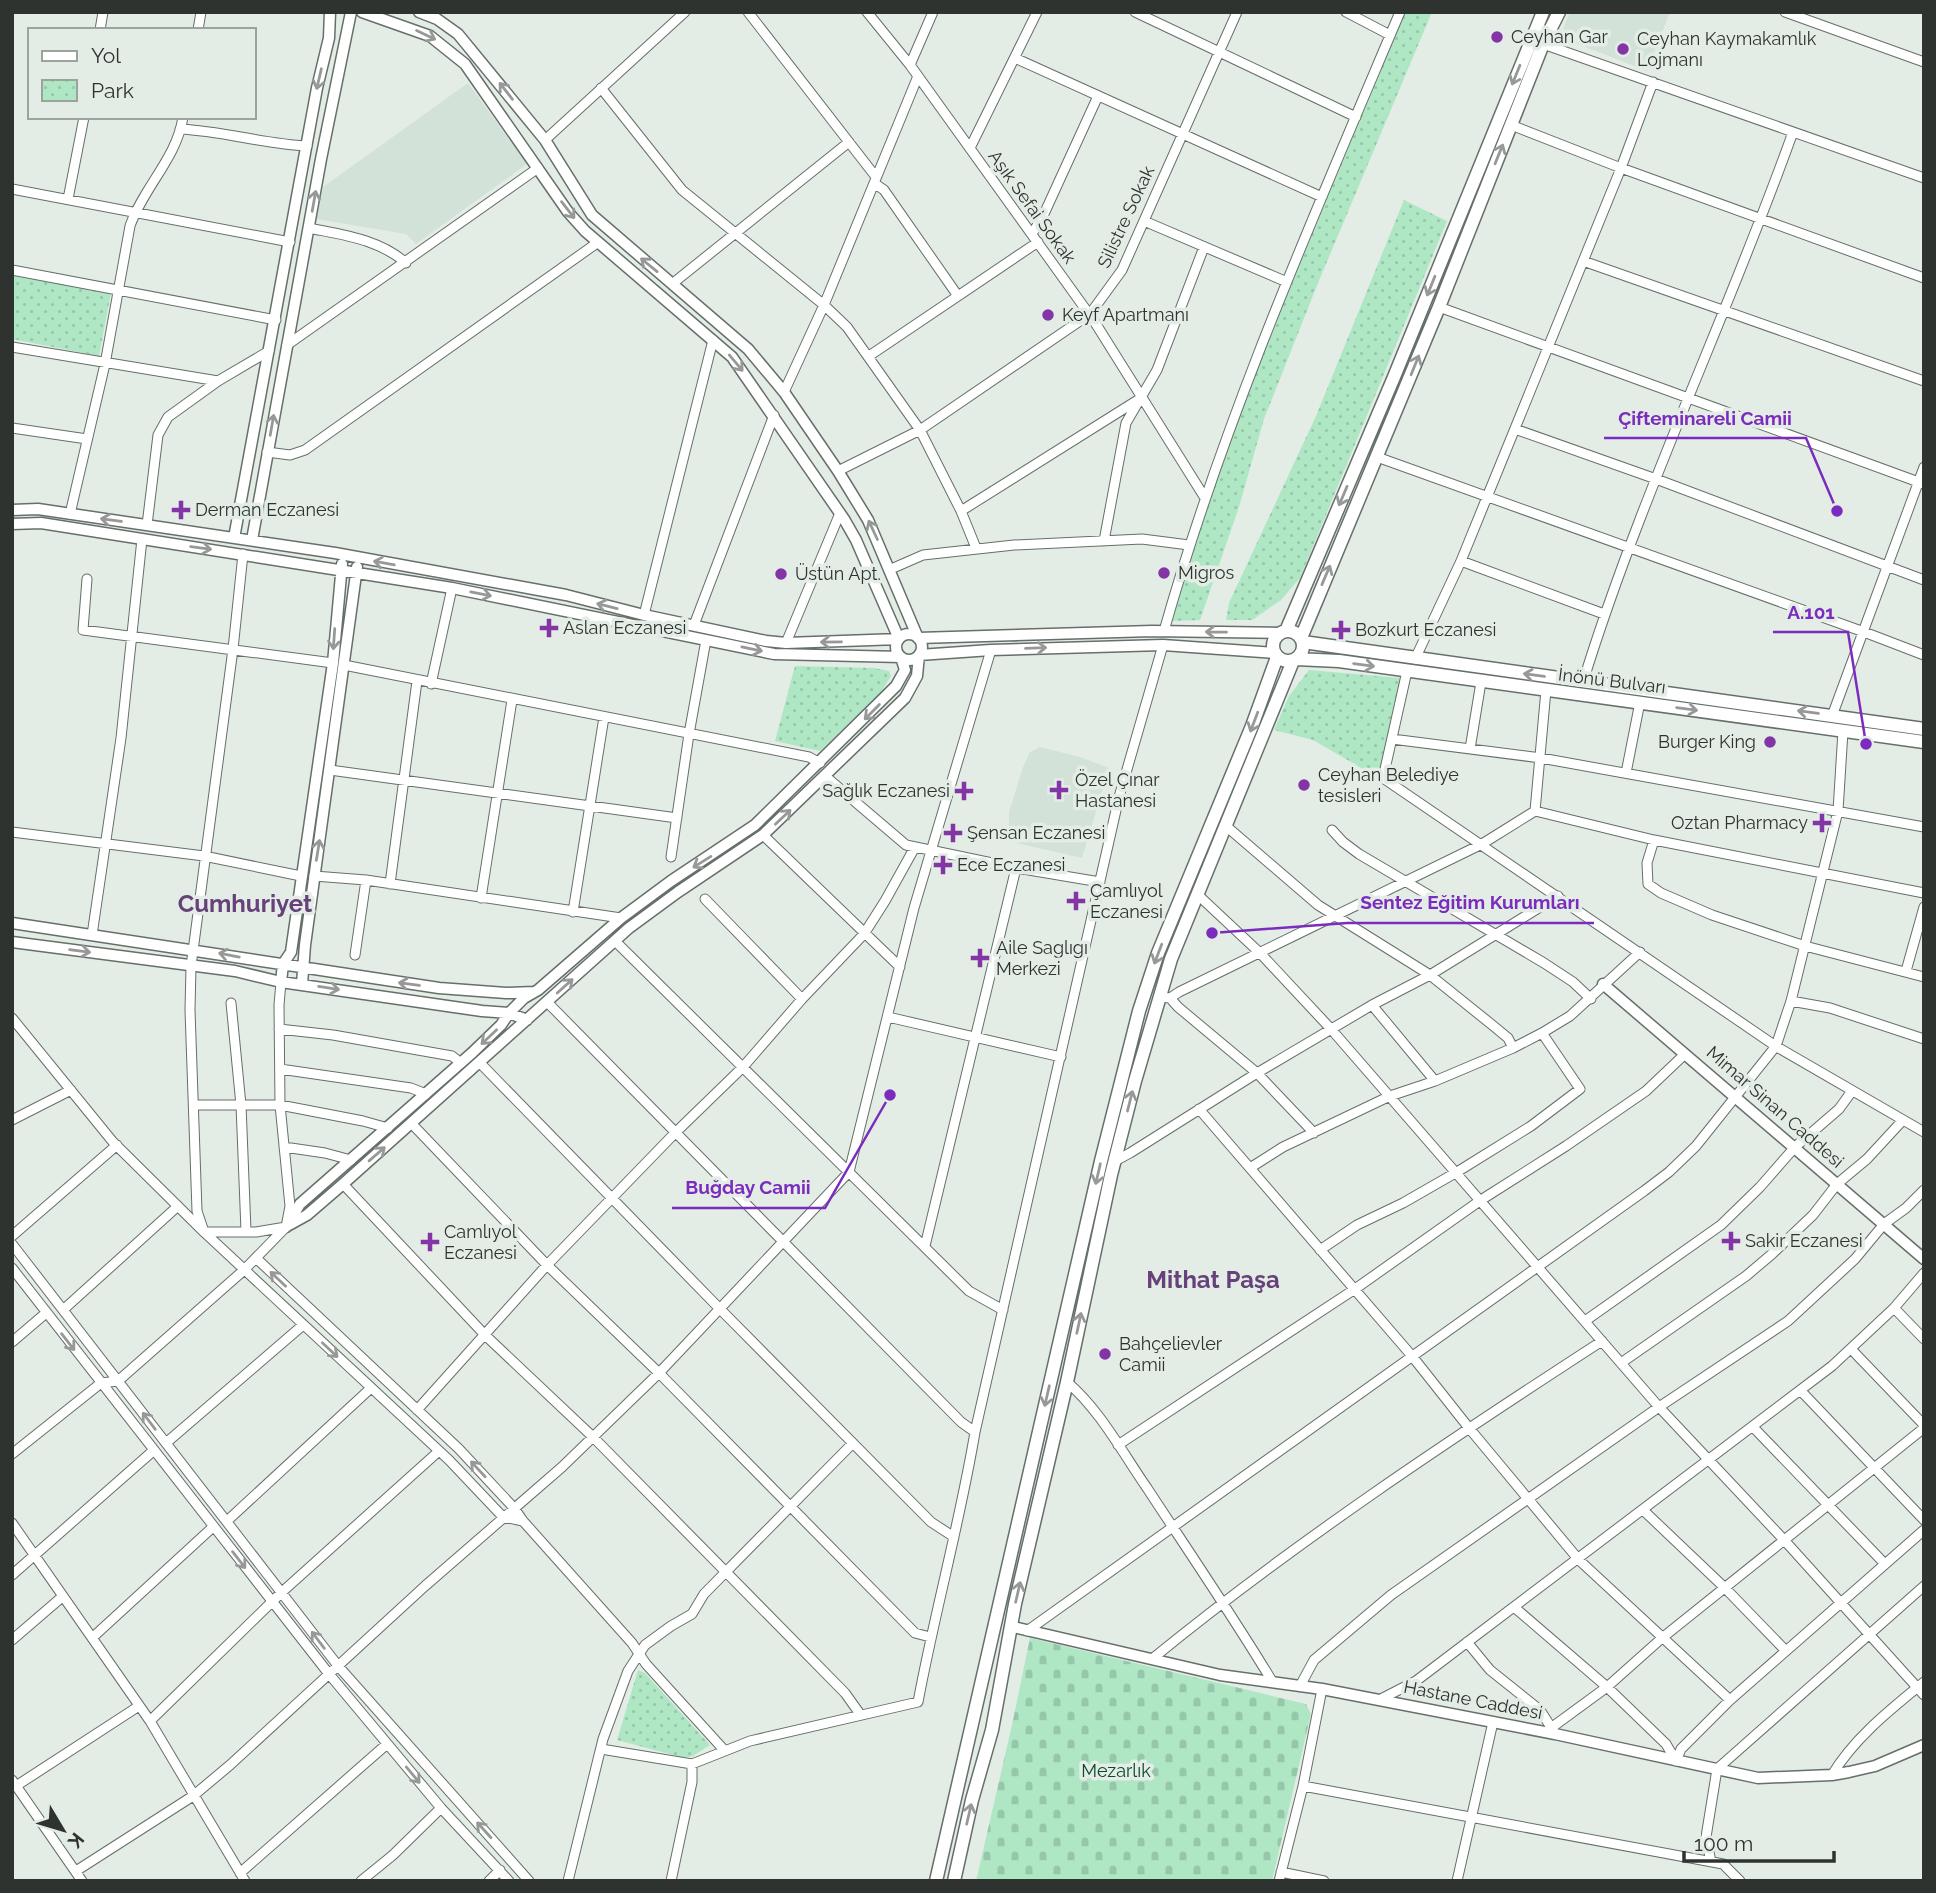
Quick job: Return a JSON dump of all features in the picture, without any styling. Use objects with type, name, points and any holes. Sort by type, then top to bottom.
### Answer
[{"type":"main road","points":[[1294,660],[1284,662],[1276,655],[1273,644],[1284,632],[1394,377],[1543,12]]},
{"type":"main road","points":[[954,1881],[994,1720],[1013,1627],[1015,1604],[1115,1161],[1165,997],[1171,959],[1294,660],[1303,652],[1302,640],[1319,591],[1439,307],[1543,44],[1559,12]]},
{"type":"main road","points":[[1284,632],[1295,632],[1302,640]]},
{"type":"main road","name":"İnönü Bulvarı","points":[[1302,640],[1415,659],[1924,729]]},
{"type":"main road","points":[[936,1881],[1101,1161],[1139,1011],[1158,953],[1252,726],[1276,655]]},
{"type":"main road","name":"İnönü Bulvarı","points":[[1294,660],[1339,661],[1924,742]]},
{"type":"main road","points":[[988,1649],[1000,1643],[1008,1651]]},
{"type":"main road","points":[[973,1716],[975,1723],[983,1729],[989,1727],[994,1720]]},
{"type":"street","points":[[234,537],[333,12],[350,12],[252,540]]},
{"type":"street","points":[[12,1454],[101,1383],[118,1381],[244,1270],[286,1227],[300,1204],[461,1063],[501,1025],[509,1013],[621,918],[755,825],[896,686],[905,670],[897,650],[899,639],[856,540],[774,415],[732,357],[597,243],[568,212],[465,64],[430,36],[362,12]]},
{"type":"street","points":[[204,1232],[286,1227],[307,1215],[615,941],[678,892],[763,835],[905,698],[917,676],[922,648],[891,569],[868,520],[784,392],[748,349],[592,215],[545,141],[458,34],[437,19],[419,12]]},
{"type":"street","points":[[545,141],[685,12]]},
{"type":"street","points":[[748,12],[849,142],[958,296]]},
{"type":"street","name":"Aşık Sefai Sokak","points":[[867,12],[910,65],[1090,314],[1205,498]]},
{"type":"street","points":[[910,65],[933,12]]},
{"type":"street","points":[[970,148],[1037,12]]},
{"type":"street","points":[[1135,12],[1218,54],[1356,117]]},
{"type":"street","name":"Silistre Sokak","points":[[838,471],[920,430],[1090,314],[1122,270],[1237,12]]},
{"type":"street","points":[[1346,12],[1390,35]]},
{"type":"street","points":[[1164,631],[1205,498],[1287,282],[1400,12]]},
{"type":"street","points":[[1785,12],[1924,62]]},
{"type":"street","points":[[1543,44],[1924,178]]},
{"type":"street","points":[[1015,58],[1322,197]]},
{"type":"street","points":[[784,392],[824,305],[918,76]]},
{"type":"street","points":[[1415,659],[1461,561],[1621,168],[1653,82]]},
{"type":"street","points":[[601,88],[682,190],[824,305],[847,327],[920,430],[961,511],[976,548]]},
{"type":"street","points":[[869,356],[958,296],[1035,238],[1098,96]]},
{"type":"street","points":[[68,199],[83,119]]},
{"type":"street","points":[[70,514],[105,363],[135,211],[163,167],[182,119]]},
{"type":"street","points":[[1511,125],[1761,220],[1924,278]]},
{"type":"street","points":[[180,129],[210,131],[281,145],[307,146]]},
{"type":"street","points":[[1583,682],[1604,614],[1629,548],[1761,220],[1793,132]]},
{"type":"street","points":[[672,284],[849,142]]},
{"type":"street","points":[[287,345],[538,168]]},
{"type":"street","points":[[12,188],[290,242]]},
{"type":"street","points":[[1144,221],[1287,282]]},
{"type":"street","points":[[309,228],[377,244],[395,253],[406,263]]},
{"type":"street","points":[[267,452],[290,455],[305,450],[597,243]]},
{"type":"street","points":[[1104,541],[1126,424],[1157,370],[1203,247]]},
{"type":"street","points":[[1583,261],[1924,381]]},
{"type":"street","points":[[12,270],[276,320]]},
{"type":"street","points":[[1439,307],[1921,483]]},
{"type":"street","points":[[644,615],[713,340]]},
{"type":"street","points":[[12,347],[218,381]]},
{"type":"street","points":[[147,525],[158,435],[162,425],[168,417],[218,381],[269,351]]},
{"type":"street","points":[[961,511],[1142,397]]},
{"type":"street","points":[[694,625],[774,415]]},
{"type":"street","points":[[12,428],[87,439]]},
{"type":"street","points":[[1514,429],[1656,479],[1924,580]]},
{"type":"street","points":[[1377,457],[1924,655]]},
{"type":"street","points":[[1832,716],[1921,483],[1924,467]]},
{"type":"street","points":[[12,510],[38,509],[344,555],[566,595],[644,615],[786,643],[899,639],[906,635],[918,638],[1164,631],[1284,632]]},
{"type":"street","points":[[786,643],[840,513]]},
{"type":"street","points":[[12,524],[41,523],[452,588],[774,654],[901,657],[909,660],[919,655],[991,650],[1163,645],[1276,655]]},
{"type":"street","points":[[92,935],[121,738],[142,539]]},
{"type":"street","points":[[891,569],[923,555],[976,548],[1142,539],[1189,545]]},
{"type":"street","points":[[204,1232],[197,1211],[191,966],[243,554]]},
{"type":"street","points":[[302,985],[305,945],[330,770],[344,555]]},
{"type":"street","points":[[286,1227],[290,1206],[280,1105],[281,982],[283,964],[291,952],[301,876],[359,558]]},
{"type":"street","points":[[1461,561],[1604,614]]},
{"type":"street","points":[[87,579],[83,630],[338,664],[808,757],[820,763]]},
{"type":"street","points":[[431,684],[452,588]]},
{"type":"street","points":[[671,857],[706,640]]},
{"type":"street","points":[[601,1749],[692,1764],[750,1741],[918,1702],[930,1637],[966,1488],[975,1432],[1119,797],[1163,645]]},
{"type":"street","points":[[76,1871],[193,1796],[339,1667],[425,1586],[593,1437],[659,1373],[849,1172],[931,851],[991,650]]},
{"type":"street","points":[[1407,671],[1383,778],[1776,1046],[1924,1132]]},
{"type":"street","points":[[390,884],[417,681]]},
{"type":"street","points":[[1471,750],[1481,682]]},
{"type":"street","points":[[1535,811],[1546,690]]},
{"type":"street","points":[[481,898],[512,699]]},
{"type":"street","points":[[1626,773],[1640,702]]},
{"type":"street","points":[[573,912],[604,718]]},
{"type":"street","points":[[1027,1631],[1670,1172],[1696,1146],[1776,1046],[1791,1001],[1838,811],[1843,731]]},
{"type":"street","points":[[1392,739],[1541,758],[1924,827]]},
{"type":"street","points":[[330,770],[677,818]]},
{"type":"street","points":[[825,776],[906,845],[1100,882]]},
{"type":"street","points":[[1314,1133],[1256,1073],[1165,997],[1482,844],[1535,811],[1654,840],[1924,893]]},
{"type":"street","points":[[1226,826],[1318,905],[1430,975],[1508,1038],[1513,1048]]},
{"type":"street","points":[[1332,830],[1342,842],[1359,854],[1573,982],[1591,999]]},
{"type":"street","points":[[12,832],[204,856],[301,876]]},
{"type":"street","points":[[763,835],[900,967]]},
{"type":"street","points":[[1654,840],[1647,863],[1648,884],[1661,893],[1712,915],[1805,946],[1924,977]]},
{"type":"street","points":[[417,1410],[547,1265],[743,1067],[802,999],[864,934],[886,901],[915,847]]},
{"type":"street","points":[[925,1246],[1016,868]]},
{"type":"street","points":[[314,876],[366,880],[621,918]]},
{"type":"street","points":[[355,955],[366,880]]},
{"type":"street","points":[[1197,894],[1260,953],[1331,1029],[1659,1407],[1921,1688],[1855,1744],[1844,1755],[1832,1775]]},
{"type":"street","points":[[1115,1161],[1256,1073],[1372,1004],[1430,975],[1558,895]]},
{"type":"street","points":[[705,899],[802,999]]},
{"type":"street","points":[[1906,971],[1924,907]]},
{"type":"street","points":[[12,923],[439,988],[506,993],[534,992],[542,996],[961,1422],[975,1432]]},
{"type":"street","points":[[615,941],[969,1291],[1003,1310]]},
{"type":"street","points":[[12,942],[235,971],[281,982],[509,1013],[527,1020]]},
{"type":"street","points":[[1250,1168],[1283,1147],[1390,1096],[1435,1081],[1542,1033],[1591,999],[1603,984],[1640,952]]},
{"type":"street","name":"Mimar Sinan Caddesi","points":[[1603,984],[1924,1259]]},
{"type":"street","points":[[1791,1001],[1830,1008],[1924,1039]]},
{"type":"street","points":[[231,1003],[241,1105],[246,1231]]},
{"type":"street","points":[[1372,1004],[1435,1081]]},
{"type":"street","points":[[888,1017],[1061,1058]]},
{"type":"street","points":[[12,1018],[117,1145],[204,1232],[439,1451],[503,1517],[523,1521]]},
{"type":"street","points":[[279,1029],[333,1035],[452,1056],[461,1063]]},
{"type":"street","points":[[1320,1250],[1357,1225],[1403,1203],[1457,1172],[1531,1126],[1580,1089],[1542,1033]]},
{"type":"street","points":[[1118,1445],[1354,1289],[1481,1200],[1544,1161],[1646,1090],[1685,1054]]},
{"type":"street","points":[[480,1063],[931,1522],[954,1537]]},
{"type":"street","points":[[280,1069],[411,1088],[426,1094]]},
{"type":"street","points":[[12,1120],[71,1090]]},
{"type":"street","points":[[1585,1321],[1721,1225],[1760,1187],[1795,1147],[1839,1110],[1852,1091]]},
{"type":"street","points":[[194,1105],[280,1105],[388,1128]]},
{"type":"street","points":[[1199,1109],[1412,1356],[1579,1560],[1730,1700]]},
{"type":"street","points":[[1621,1363],[1746,1276],[1813,1215],[1837,1184],[1867,1158],[1903,1120]]},
{"type":"street","points":[[412,1124],[547,1265],[659,1373],[915,1633],[930,1637]]},
{"type":"street","points":[[12,1236],[117,1145]]},
{"type":"street","points":[[284,1147],[351,1160]]},
{"type":"street","points":[[343,1184],[485,1335],[593,1437],[845,1693],[860,1714]]},
{"type":"street","points":[[1300,1686],[1314,1660],[1391,1595],[1659,1407],[1788,1321],[1855,1259],[1884,1224],[1924,1190]]},
{"type":"street","points":[[63,1310],[178,1206]]},
{"type":"street","points":[[12,1244],[339,1667],[529,1881]]},
{"type":"street","points":[[256,1258],[459,1449],[514,1508],[725,1751]]},
{"type":"street","points":[[12,1268],[329,1674],[441,1808],[509,1881]]},
{"type":"street","points":[[1379,1700],[1416,1681],[1801,1391],[1894,1308],[1924,1273]]},
{"type":"street","points":[[1894,1308],[1924,1339]]},
{"type":"street","points":[[12,1342],[46,1313]]},
{"type":"street","points":[[166,1443],[303,1325]]},
{"type":"street","points":[[1152,1659],[1223,1602],[1469,1428],[1602,1341]]},
{"type":"street","points":[[1467,1642],[1490,1670],[1540,1710],[1553,1731],[1662,1638],[1876,1469],[1924,1427],[1851,1349]]},
{"type":"street","points":[[1067,1382],[1084,1396],[1118,1445],[1223,1602],[1272,1681]]},
{"type":"street","points":[[227,1521],[372,1388]]},
{"type":"street","points":[[1801,1391],[1924,1520]]},
{"type":"street","points":[[1753,1427],[1885,1564]]},
{"type":"street","points":[[568,1881],[601,1749],[628,1671],[639,1654],[645,1645],[692,1614],[704,1594],[853,1443]]},
{"type":"street","points":[[12,1575],[153,1451]]},
{"type":"street","points":[[150,1721],[271,1602],[439,1451]]},
{"type":"street","points":[[1643,1510],[1786,1651]]},
{"type":"street","points":[[12,1523],[150,1721],[243,1877],[387,1744]]},
{"type":"street","points":[[92,1638],[213,1528]]},
{"type":"street","points":[[1676,1760],[1681,1749],[1730,1700],[1924,1530]]},
{"type":"street","points":[[1711,1862],[1706,1837],[1717,1769],[1924,1586]]},
{"type":"street","points":[[12,1640],[62,1597]]},
{"type":"street","points":[[1514,1606],[1607,1687],[1666,1744],[1676,1760]]},
{"type":"street","name":"Hastane Caddesi","points":[[1013,1627],[1220,1675],[1322,1689],[1553,1731],[1758,1777],[1832,1775],[1875,1766],[1924,1745]]},
{"type":"street","points":[[1322,1689],[1303,1786],[1280,1876],[1324,1881]]},
{"type":"street","points":[[82,1881],[14,1783],[139,1706]]},
{"type":"street","points":[[1457,1881],[1493,1722]]},
{"type":"street","points":[[671,1881],[692,1782],[692,1764]]},
{"type":"street","points":[[1303,1786],[1723,1864],[1740,1881]]},
{"type":"street","points":[[361,1881],[393,1855],[441,1808]]},
{"type":"street","points":[[489,1881],[500,1870]]},
{"type":"shaded area","name":"Ceyhan Kaymakamlık Lojmanı","points":[[1572,12],[1670,12],[1647,71],[1560,37]]},
{"type":"shaded area","points":[[468,83],[527,164],[416,244],[406,234],[316,219],[323,187]]},
{"type":"shaded area","name":"Özel Çınar Hastanesi","points":[[1040,747],[1109,768],[1082,858],[1016,843],[1009,830],[1009,812],[1023,767],[1030,752]]},
{"type":"green space","points":[[1399,12],[1432,12],[1264,419],[1239,507],[1200,620],[1172,621],[1197,520],[1263,342]]},
{"type":"green space","points":[[1404,200],[1447,221],[1300,578],[1281,600],[1252,620],[1226,620],[1229,603],[1316,416]]},
{"type":"green space","points":[[12,275],[111,293],[99,356],[12,339]]},
{"type":"green space","points":[[1314,649],[1924,733],[1924,736],[1314,652]]},
{"type":"green space","points":[[795,666],[874,668],[889,671],[891,676],[881,692],[820,751],[775,741]]},
{"type":"green space","points":[[1309,670],[1400,678],[1400,703],[1383,778],[1313,740],[1274,730],[1289,696]]},
{"type":"green space","name":"Mezarlık","points":[[1030,1638],[1306,1704],[1311,1714],[1272,1881],[976,1881]]},
{"type":"green space","points":[[638,1670],[645,1673],[710,1745],[693,1756],[684,1758],[617,1740]]},
{"type":"place","name":"Ceyhan Gar","points":[[1497,37]]},
{"type":"place","name":"Ceyhan Kaymakamlık Lojmanı","points":[[1623,49]]},
{"type":"place","name":"Keyf Apartmanı","points":[[1048,315]]},
{"type":"place","name":"Derman Eczanesi","points":[[181,510]]},
{"type":"place","name":"Çifteminareli Camii","points":[[1837,511]]},
{"type":"place","name":"Migros","points":[[1164,573]]},
{"type":"place","name":"Üstün Apt.","points":[[781,574]]},
{"type":"place","name":"Aslan Eczanesi","points":[[549,628]]},
{"type":"place","name":"Bozkurt Eczanesi","points":[[1341,630]]},
{"type":"place","name":"Burger King","points":[[1770,742]]},
{"type":"place","name":"A.101","points":[[1866,744]]},
{"type":"place","name":"Ceyhan Belediye tesisleri","points":[[1304,785]]},
{"type":"place","name":"Özel Çınar Hastanesi","points":[[1059,790]]},
{"type":"place","name":"Sağlık Eczanesi","points":[[964,791]]},
{"type":"place","name":"Oztan Pharmacy","points":[[1822,823]]},
{"type":"place","name":"Şensan Eczanesi","points":[[953,833]]},
{"type":"place","name":"Ece Eczanesi","points":[[943,865]]},
{"type":"place","name":"Çamlıyol Eczanesi","points":[[1076,901]]},
{"type":"place","name":"Sentez Eğitim Kurumları","points":[[1212,933]]},
{"type":"place","name":"Aile Saglıgı Merkezi","points":[[980,958]]},
{"type":"place","name":"Buğday Camii","points":[[890,1095]]},
{"type":"place","name":"Sakir Eczanesi","points":[[1731,1241]]},
{"type":"place","name":"Camlıyol Eczanesi","points":[[430,1242]]},
{"type":"place","name":"Bahçelievler Camii","points":[[1105,1354]]},
{"type":"district","name":"Cumhuriyet","points":[[245,904]]},
{"type":"district","name":"Mithat Paşa","points":[[1213,1280]]}]
